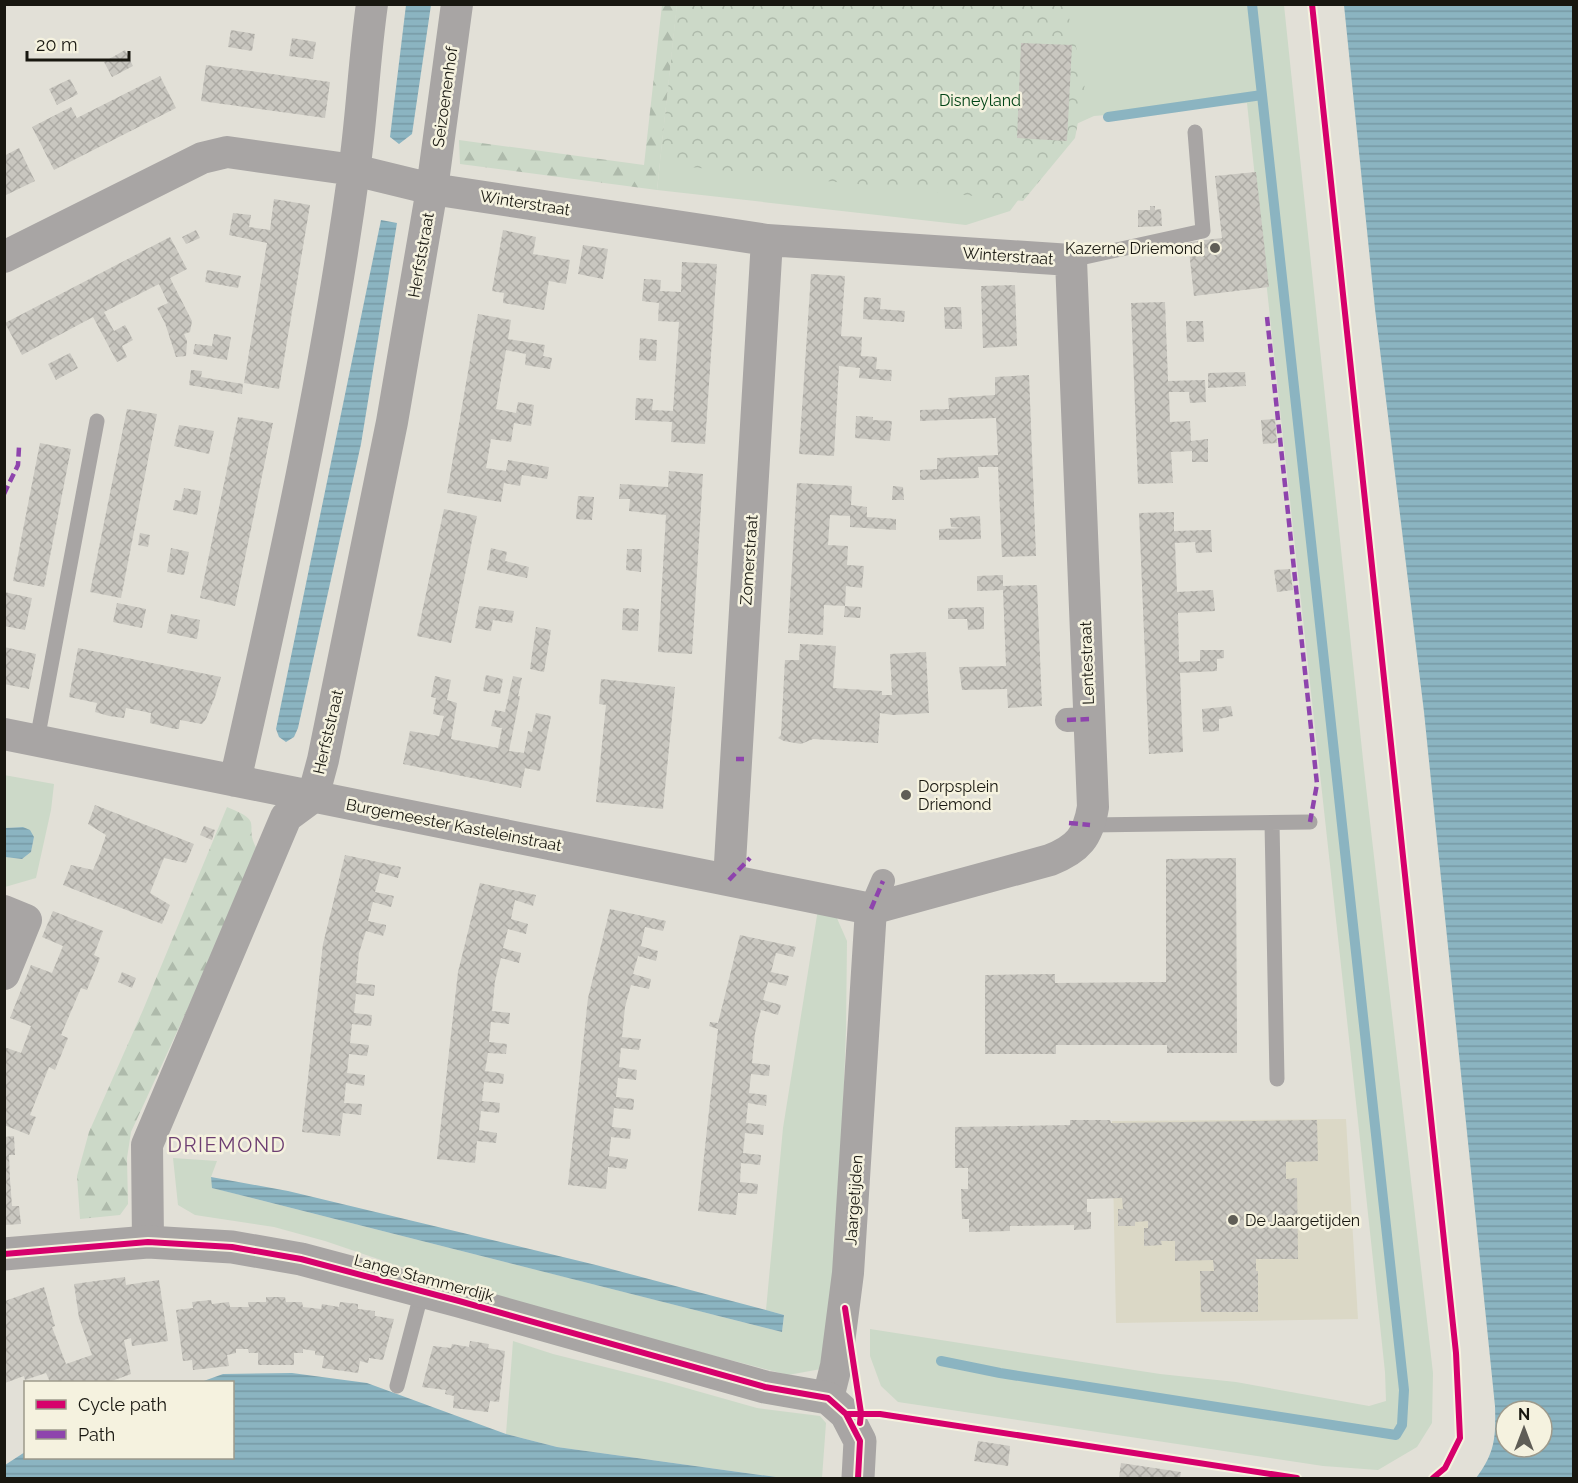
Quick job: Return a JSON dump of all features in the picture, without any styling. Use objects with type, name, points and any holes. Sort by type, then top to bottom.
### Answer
[{"type":"street","points":[[235,781],[315,413],[354,170],[372,4]]},
{"type":"street","name":"Seizoenenhof","points":[[432,189],[457,4]]},
{"type":"street","name":"Winterstraat","points":[[4,257],[202,158],[227,152],[354,170],[432,189],[767,240],[1071,260]]},
{"type":"street","name":"Herfststraat","points":[[148,1242],[147,1145],[286,817],[313,797],[323,760],[379,492],[432,189]]},
{"type":"street","name":"Zomerstraat","points":[[729,880],[740,759],[767,240]]},
{"type":"street","name":"Lentestraat","points":[[1071,260],[1078,720],[1093,807],[1080,824]]},
{"type":"street","name":"Burgemeester Kasteleinstraat","points":[[4,734],[729,880],[877,895]]},
{"type":"street","points":[[877,895],[1050,860],[1067,853],[1081,841],[1080,824]]},
{"type":"street","points":[[729,880],[750,858]]},
{"type":"street","name":"Jaargetijden","points":[[828,1398],[837,1366],[848,1273],[877,895]]},
{"type":"street","points":[[4,911],[26,920],[4,974]]},
{"type":"street","name":"Lange Stammerdijk","points":[[4,1254],[148,1242],[232,1247],[301,1259],[765,1387],[828,1398]]},
{"type":"street","points":[[828,1398],[846,1414],[860,1441],[859,1471]]},
{"type":"lane","points":[[1071,260],[1203,231],[1194,132]]},
{"type":"lane","points":[[37,740],[97,421]]},
{"type":"lane","points":[[1080,824],[1311,822]]},
{"type":"lane","points":[[1272,823],[1277,1079]]},
{"type":"lane","points":[[397,1386],[422,1291]]},
{"type":"shaded area","name":"De Jaargetijden","points":[[1346,1119],[1358,1319],[1116,1323],[1112,1121]]},
{"type":"green space","points":[[662,5],[677,5],[657,190],[460,164],[459,140],[644,165]]},
{"type":"green space","points":[[677,5],[1284,5],[1364,769],[1433,1373],[1432,1423],[1417,1447],[1378,1470],[1323,1466],[898,1402],[881,1386],[870,1356],[870,1329],[1160,1374],[1236,1382],[1369,1406],[1386,1401],[1385,1372],[1247,103],[1094,116],[1074,125],[1010,211],[966,225],[657,190]]},
{"type":"green space","name":"Disneyland","points":[[677,5],[1066,5],[1085,84],[1075,138],[1023,201],[660,164]]},
{"type":"green space","points":[[4,775],[54,784],[51,810],[36,878],[5,887],[5,857],[22,859],[31,852],[34,837],[23,827],[5,828]]},
{"type":"green space","points":[[227,807],[239,812],[250,821],[253,841],[257,849],[204,973],[131,1132],[127,1158],[128,1204],[120,1215],[80,1219],[77,1176],[89,1132],[143,1010]]},
{"type":"green space","points":[[819,903],[836,916],[847,941],[836,1298],[821,1369],[788,1375],[499,1300],[325,1241],[274,1227],[195,1215],[178,1205],[173,1158],[217,1161],[211,1177],[213,1188],[782,1332],[784,1315],[766,1310],[783,1128]]},
{"type":"green space","points":[[513,1341],[553,1354],[757,1408],[820,1416],[826,1423],[822,1478],[783,1478],[557,1447],[506,1434]]},
{"type":"water","points":[[406,5],[431,5],[412,134],[399,144],[390,137]]},
{"type":"water","points":[[1344,5],[1573,5],[1573,1478],[1476,1478],[1491,1452],[1494,1436],[1494,1459],[1554,1459],[1554,1399],[1494,1399],[1424,712],[1375,309]]},
{"type":"water","points":[[381,220],[397,223],[361,444],[298,728],[294,737],[286,742],[279,737],[276,729]]},
{"type":"water","points":[[23,827],[30,830],[34,837],[31,852],[22,859],[5,857],[5,828]]},
{"type":"water","points":[[211,1177],[288,1191],[596,1265],[766,1310],[784,1315],[782,1332],[212,1188]]},
{"type":"water","points":[[292,1373],[367,1383],[506,1434],[557,1447],[783,1478],[5,1478],[5,1465],[24,1453],[24,1459],[234,1459],[234,1381],[204,1381],[223,1374]]},
{"type":"building","points":[[231,30],[255,34],[252,51],[228,47]]},
{"type":"building","points":[[292,38],[316,42],[313,59],[289,56]]},
{"type":"building","points":[[1021,43],[1072,45],[1067,141],[1017,138]]},
{"type":"building","points":[[125,50],[133,66],[112,77],[104,62]]},
{"type":"building","points":[[206,65],[330,82],[325,118],[201,101]]},
{"type":"building","points":[[160,76],[176,108],[54,170],[32,127],[71,107],[77,118]]},
{"type":"building","points":[[70,79],[78,94],[57,105],[49,89]]},
{"type":"building","points":[[19,148],[35,181],[4,196],[4,156]]},
{"type":"building","points":[[1256,172],[1269,287],[1194,296],[1188,242],[1222,238],[1215,176]]},
{"type":"building","points":[[274,199],[310,205],[279,389],[244,383],[267,243],[229,235],[233,213],[251,215],[249,227],[270,230]]},
{"type":"building","points":[[1150,206],[1155,206],[1155,210],[1161,209],[1162,226],[1138,227],[1138,210],[1150,210]]},
{"type":"building","points":[[196,230],[200,238],[186,244],[182,237]]},
{"type":"building","points":[[503,230],[536,237],[533,254],[570,260],[566,284],[549,281],[544,310],[503,303],[504,293],[492,291]]},
{"type":"building","points":[[170,237],[187,269],[170,278],[192,321],[190,332],[184,334],[187,341],[186,356],[176,357],[165,323],[157,308],[168,303],[159,284],[104,312],[114,331],[125,325],[133,340],[122,346],[127,357],[117,362],[93,317],[22,355],[5,323]]},
{"type":"building","points":[[583,245],[608,249],[603,279],[578,274]]},
{"type":"building","points":[[682,262],[717,264],[705,444],[671,442],[672,422],[635,420],[636,398],[653,399],[652,410],[673,411],[679,322],[658,321],[659,303],[642,301],[644,279],[661,280],[660,291],[681,292]]},
{"type":"building","points":[[207,270],[241,276],[238,288],[205,282]]},
{"type":"building","points":[[811,274],[845,276],[841,336],[862,337],[861,356],[877,357],[876,369],[892,370],[891,381],[859,378],[860,368],[839,366],[834,456],[799,454]]},
{"type":"building","points":[[1015,285],[1017,346],[983,348],[981,286]]},
{"type":"building","points":[[864,297],[881,298],[880,309],[905,311],[904,322],[863,319]]},
{"type":"building","points":[[1165,302],[1168,381],[1205,380],[1206,402],[1190,403],[1189,392],[1169,392],[1170,422],[1190,421],[1191,441],[1208,439],[1208,462],[1192,462],[1192,451],[1171,452],[1173,483],[1138,484],[1131,303]]},
{"type":"building","points":[[944,307],[961,307],[962,329],[945,329]]},
{"type":"building","points":[[478,314],[511,320],[508,339],[545,345],[543,356],[552,358],[550,369],[525,365],[526,354],[506,350],[496,409],[516,413],[518,402],[534,405],[531,426],[514,423],[511,442],[491,439],[486,468],[506,471],[508,460],[549,467],[547,479],[522,475],[520,486],[504,483],[501,502],[447,493]]},
{"type":"building","points":[[1186,321],[1203,321],[1204,342],[1187,342]]},
{"type":"building","points":[[214,334],[231,337],[227,360],[193,354],[195,344],[212,346]]},
{"type":"building","points":[[640,338],[657,340],[656,361],[639,360]]},
{"type":"building","points":[[70,353],[78,368],[56,380],[48,364]]},
{"type":"building","points":[[191,370],[202,371],[201,377],[243,384],[242,394],[189,385]]},
{"type":"building","points":[[1245,372],[1246,386],[1208,388],[1208,373]]},
{"type":"building","points":[[1029,375],[1036,556],[1002,557],[998,467],[978,467],[979,478],[920,480],[920,470],[937,469],[937,458],[998,455],[996,418],[920,421],[920,410],[949,409],[948,398],[995,395],[995,377]]},
{"type":"building","points":[[127,409],[157,414],[121,598],[90,592]]},
{"type":"building","points":[[856,416],[892,421],[890,441],[855,438]]},
{"type":"building","points":[[238,417],[273,423],[235,606],[200,598]]},
{"type":"building","points":[[1275,419],[1277,443],[1263,444],[1261,420]]},
{"type":"building","points":[[179,425],[214,431],[209,454],[174,446]]},
{"type":"building","points":[[40,443],[71,449],[44,587],[13,581]]},
{"type":"building","points":[[669,471],[703,474],[692,654],[658,652],[666,515],[629,511],[630,499],[619,499],[620,484],[668,487]]},
{"type":"building","points":[[797,483],[852,486],[851,505],[867,507],[867,517],[896,519],[896,530],[850,527],[850,516],[830,515],[828,545],[848,546],[847,565],[864,566],[862,588],[846,586],[845,606],[824,605],[823,635],[788,633]]},
{"type":"building","points":[[893,486],[903,487],[904,500],[892,500]]},
{"type":"building","points":[[184,488],[201,491],[197,515],[173,510],[175,500],[181,501]]},
{"type":"building","points":[[578,496],[594,497],[592,520],[576,519]]},
{"type":"building","points":[[444,509],[477,516],[451,643],[417,636]]},
{"type":"building","points":[[1174,512],[1174,531],[1211,530],[1212,552],[1196,553],[1195,542],[1175,543],[1177,592],[1213,590],[1215,611],[1178,613],[1179,662],[1200,661],[1200,650],[1224,650],[1224,658],[1217,659],[1217,671],[1180,673],[1183,752],[1149,754],[1139,513]]},
{"type":"building","points":[[980,516],[981,539],[939,540],[939,529],[964,528],[951,527],[950,518]]},
{"type":"building","points":[[140,533],[150,535],[148,547],[138,545]]},
{"type":"building","points":[[171,548],[189,552],[184,575],[167,572]]},
{"type":"building","points":[[491,548],[507,552],[505,561],[529,567],[527,578],[487,570]]},
{"type":"building","points":[[627,549],[642,549],[641,572],[626,570]]},
{"type":"building","points":[[1290,569],[1293,590],[1277,592],[1274,570]]},
{"type":"building","points":[[1003,575],[1003,586],[1037,585],[1042,706],[1008,708],[1007,689],[962,690],[959,667],[1006,666],[1003,590],[977,591],[977,576]]},
{"type":"building","points":[[4,592],[32,598],[25,630],[4,626]]},
{"type":"building","points":[[117,603],[146,609],[142,628],[113,622]]},
{"type":"building","points":[[479,606],[514,611],[512,623],[493,620],[491,631],[475,628]]},
{"type":"building","points":[[845,606],[861,607],[860,618],[844,617]]},
{"type":"building","points":[[984,607],[984,629],[968,630],[967,619],[948,619],[948,608]]},
{"type":"building","points":[[623,608],[639,609],[638,631],[622,630]]},
{"type":"building","points":[[171,614],[200,620],[197,639],[167,633]]},
{"type":"building","points":[[536,627],[551,630],[544,672],[530,669]]},
{"type":"building","points":[[800,644],[836,646],[833,688],[882,691],[882,695],[892,695],[890,654],[926,652],[929,713],[893,715],[880,713],[878,743],[813,739],[801,744],[778,738],[781,735],[785,660],[799,660]]},
{"type":"building","points":[[4,647],[36,654],[29,689],[4,684]]},
{"type":"building","points":[[78,648],[221,677],[206,719],[202,724],[180,720],[179,729],[175,729],[150,723],[151,713],[126,708],[124,718],[95,712],[97,703],[69,697]]},
{"type":"building","points":[[486,675],[503,679],[500,694],[483,691]]},
{"type":"building","points":[[435,676],[451,680],[447,700],[457,703],[451,739],[498,748],[502,728],[491,726],[495,710],[505,712],[513,676],[522,678],[509,751],[524,753],[528,731],[532,732],[536,713],[551,716],[540,771],[525,768],[521,788],[403,764],[410,731],[439,736],[444,716],[433,714],[436,698],[431,697]]},
{"type":"building","points":[[601,679],[675,687],[663,809],[596,802],[606,705],[599,704]]},
{"type":"building","points":[[1231,706],[1233,716],[1219,719],[1219,731],[1203,732],[1202,709]]},
{"type":"building","points":[[95,805],[194,844],[186,863],[164,858],[150,893],[170,905],[162,924],[63,885],[71,865],[93,870],[100,853],[106,835],[88,824]]},
{"type":"building","points":[[204,826],[215,830],[212,840],[200,835]]},
{"type":"building","points":[[345,855],[401,867],[398,878],[380,873],[375,892],[394,896],[391,907],[373,902],[368,921],[386,925],[386,928],[383,936],[366,931],[359,953],[356,983],[375,985],[374,996],[356,994],[354,1013],[372,1015],[371,1026],[352,1024],[350,1043],[369,1045],[367,1056],[349,1054],[347,1073],[365,1075],[364,1086],[346,1083],[344,1103],[362,1104],[361,1115],[343,1113],[340,1136],[302,1132],[323,944]]},
{"type":"building","points":[[1236,858],[1237,1053],[1167,1053],[1167,1045],[1056,1045],[1056,1054],[985,1054],[985,975],[1055,974],[1055,983],[1166,982],[1166,859]]},
{"type":"building","points":[[480,883],[536,895],[533,906],[515,900],[511,919],[528,924],[526,934],[508,929],[503,948],[521,953],[519,963],[501,958],[495,981],[492,1011],[510,1013],[509,1024],[491,1022],[489,1042],[507,1044],[506,1054],[488,1053],[485,1071],[504,1074],[503,1084],[484,1082],[482,1101],[500,1103],[499,1113],[481,1111],[479,1130],[497,1133],[496,1143],[477,1141],[475,1163],[437,1159],[458,972]]},
{"type":"building","points":[[610,909],[666,921],[663,931],[645,927],[641,946],[658,951],[656,961],[638,956],[633,974],[651,979],[649,989],[631,985],[625,1007],[622,1037],[641,1039],[639,1050],[621,1048],[619,1067],[637,1070],[636,1080],[618,1078],[616,1097],[634,1099],[634,1102],[633,1110],[614,1108],[612,1127],[631,1129],[630,1139],[611,1137],[609,1156],[628,1159],[626,1169],[608,1167],[606,1189],[568,1185],[588,998]]},
{"type":"building","points":[[53,911],[103,931],[94,955],[100,958],[87,990],[81,988],[61,1035],[68,1038],[55,1070],[49,1067],[30,1115],[36,1117],[29,1135],[4,1125],[4,1047],[21,1053],[31,1026],[10,1018],[31,965],[52,973],[63,946],[42,937]]},
{"type":"building","points":[[740,935],[796,947],[793,957],[776,953],[771,972],[789,976],[786,986],[768,982],[763,1000],[781,1005],[778,1015],[761,1010],[755,1033],[752,1063],[770,1065],[769,1076],[751,1074],[749,1093],[767,1095],[766,1106],[748,1103],[746,1123],[764,1125],[763,1135],[745,1133],[743,1153],[761,1155],[760,1165],[741,1163],[740,1182],[758,1184],[757,1194],[738,1193],[736,1215],[698,1211],[718,1029],[709,1026],[710,1022],[718,1023]]},
{"type":"building","points":[[122,972],[136,978],[132,988],[118,982]]},
{"type":"building","points":[[1070,1120],[1110,1120],[1111,1123],[1317,1120],[1318,1161],[1286,1162],[1286,1179],[1297,1178],[1298,1259],[1256,1259],[1258,1312],[1201,1312],[1200,1271],[1214,1271],[1213,1260],[1175,1261],[1175,1241],[1161,1241],[1162,1245],[1144,1246],[1144,1228],[1148,1228],[1148,1221],[1135,1222],[1135,1226],[1118,1226],[1118,1209],[1123,1209],[1122,1198],[1087,1199],[1087,1212],[1091,1212],[1091,1229],[1074,1230],[1074,1225],[1010,1226],[1010,1231],[969,1232],[969,1219],[962,1219],[961,1189],[968,1189],[968,1168],[955,1168],[955,1127],[1070,1125]]},
{"type":"building","points":[[14,1136],[15,1155],[9,1155],[12,1206],[19,1206],[21,1224],[4,1225],[4,1137]]},
{"type":"building","points":[[125,1277],[126,1285],[159,1280],[168,1341],[132,1346],[131,1338],[124,1340],[131,1374],[112,1381],[50,1381],[46,1373],[25,1380],[24,1376],[5,1383],[5,1301],[44,1287],[55,1326],[52,1327],[66,1364],[92,1355],[79,1318],[74,1284]]},
{"type":"building","points":[[266,1297],[285,1297],[286,1302],[302,1302],[303,1307],[321,1309],[322,1304],[339,1307],[340,1302],[358,1304],[358,1309],[375,1311],[375,1316],[394,1319],[383,1360],[369,1358],[368,1363],[360,1361],[358,1373],[322,1368],[324,1356],[315,1355],[315,1351],[303,1349],[303,1353],[294,1353],[294,1365],[258,1365],[258,1353],[249,1353],[248,1349],[236,1349],[236,1353],[227,1355],[229,1366],[193,1370],[192,1360],[183,1361],[176,1310],[193,1308],[192,1302],[211,1300],[212,1304],[229,1302],[230,1307],[249,1307],[248,1302],[266,1302]]},
{"type":"building","points":[[470,1341],[489,1344],[488,1348],[505,1351],[499,1402],[490,1401],[488,1412],[453,1408],[454,1396],[445,1394],[446,1390],[422,1387],[433,1346],[451,1348],[452,1344],[469,1347]]},
{"type":"building","points":[[978,1441],[1010,1446],[1008,1466],[974,1461]]},
{"type":"building","points":[[1121,1463],[1181,1472],[1180,1478],[1119,1478]]},
{"type":"waterway","points":[[941,1361],[1000,1373],[1396,1435],[1402,1425],[1404,1390],[1252,4]]},
{"type":"waterway","points":[[1108,117],[1262,95]]},
{"type":"marked path","points":[[1267,317],[1317,784],[1310,822]]},
{"type":"marked path","points":[[4,494],[18,465],[19,447]]},
{"type":"marked path","points":[[1067,720],[1089,719]]},
{"type":"marked path","points":[[736,759],[744,759]]},
{"type":"marked path","points":[[1069,823],[1090,825]]},
{"type":"marked path","points":[[729,880],[750,858]]},
{"type":"marked path","points":[[871,909],[883,881]]},
{"type":"cycle path","points":[[1312,4],[1456,1353],[1460,1438],[1445,1468],[1433,1478]]},
{"type":"cycle path","points":[[4,1254],[148,1242],[232,1247],[301,1259],[765,1387],[828,1398],[846,1414],[860,1441],[858,1478]]},
{"type":"cycle path","points":[[845,1308],[861,1413],[860,1423]]},
{"type":"cycle path","points":[[846,1414],[880,1414],[1297,1478]]},
{"type":"place","name":"Kazerne Driemond","points":[[1215,248]]},
{"type":"place","name":"Dorpsplein Driemond","points":[[906,795]]},
{"type":"place","name":"De Jaargetijden","points":[[1233,1220]]},
{"type":"district","name":"DRIEMOND","points":[[227,1145]]}]
